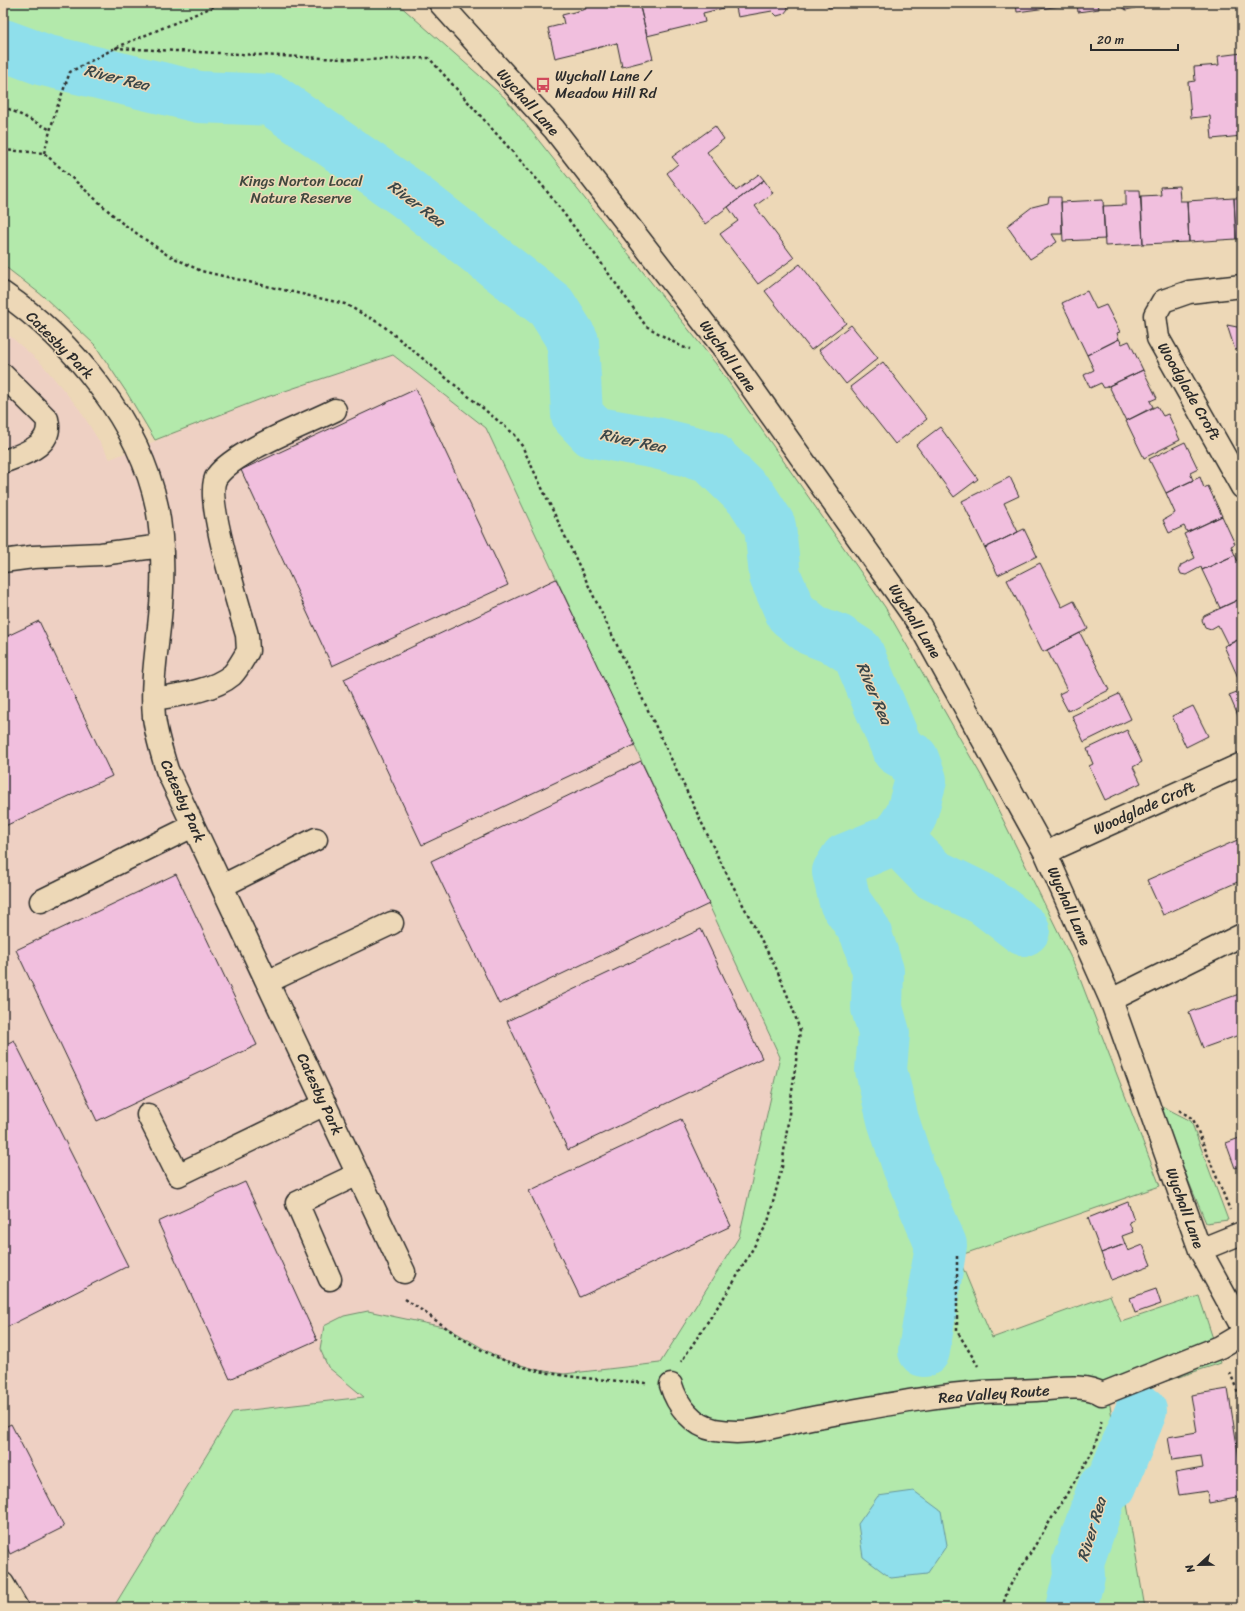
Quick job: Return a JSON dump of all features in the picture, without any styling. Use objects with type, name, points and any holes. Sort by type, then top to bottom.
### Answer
[{"type":"street","name":"Wychall Lane","points":[[442,4],[554,129],[715,337],[915,617],[1046,854],[1111,1000],[1200,1250],[1242,1327]]},
{"type":"street","name":"Woodglade Croft","points":[[1242,286],[1189,292],[1163,301],[1155,316],[1158,338],[1242,487]]},
{"type":"street","name":"Catesby Park","points":[[3,293],[27,311],[66,347],[106,395],[128,430],[145,468],[156,506],[162,546],[162,589],[154,717],[167,770],[404,1272]]},
{"type":"street","points":[[3,375],[47,419],[49,427],[46,438],[35,448],[3,462]]},
{"type":"street","points":[[154,699],[193,692],[215,684],[232,675],[248,652],[247,635],[219,532],[213,496],[215,477],[228,464],[245,453],[335,410]]},
{"type":"street","points":[[3,561],[33,557],[101,554],[162,546]]},
{"type":"street","name":"Woodglade Croft","points":[[1046,854],[1060,846],[1242,764]]},
{"type":"street","points":[[41,901],[193,826]]},
{"type":"street","points":[[222,886],[316,839]]},
{"type":"street","points":[[267,982],[392,923]]},
{"type":"street","points":[[1111,1000],[1242,935]]},
{"type":"street","points":[[148,1115],[178,1175],[325,1104]]},
{"type":"street","points":[[330,1279],[297,1203],[358,1174]]},
{"type":"street","points":[[1200,1250],[1241,1234]]},
{"type":"street","points":[[1102,1394],[1220,1347],[1242,1334]]},
{"type":"street","name":"Rea Valley Route","points":[[671,1385],[674,1396],[680,1407],[700,1424],[715,1430],[752,1432],[774,1428],[813,1417],[981,1392],[1076,1388],[1094,1390],[1102,1394]]},
{"type":"street","points":[[3,1584],[17,1608]]},
{"type":"path","points":[[44,153],[55,113],[70,72],[115,48],[222,3]]},
{"type":"path","points":[[115,48],[363,60],[429,58],[542,185],[594,253],[646,326],[682,347]]},
{"type":"path","points":[[3,106],[51,130]]},
{"type":"path","points":[[3,150],[44,153],[122,223],[166,254],[188,265],[217,276],[345,304],[368,316],[381,324],[460,387],[515,435],[522,446],[719,859],[777,970],[793,1009],[800,1031],[782,1166],[768,1222],[732,1285],[676,1369],[671,1378],[671,1385],[551,1372],[501,1359],[472,1344],[400,1296]]},
{"type":"path","points":[[1174,1106],[1193,1119],[1241,1234]]},
{"type":"path","points":[[957,1256],[957,1332],[978,1364]]},
{"type":"path","points":[[1220,1347],[1242,1404]]},
{"type":"path","points":[[1002,1608],[1008,1589],[1095,1446],[1102,1418],[1102,1394]]},
{"type":"shaded area","points":[[3,330],[42,364],[80,410],[110,459],[261,399],[393,355],[486,428],[780,1057],[739,1237],[660,1363],[233,1412],[113,1608],[3,1608]]},
{"type":"green space","name":"Kings Norton Local Nature Reserve","points":[[3,3],[397,3],[505,98],[716,364],[885,607],[982,777],[1075,966],[1160,1186],[958,1256],[992,1338],[1110,1295],[1121,1322],[1199,1296],[1221,1363],[1109,1400],[1145,1608],[113,1608],[233,1412],[364,1397],[328,1367],[320,1349],[324,1326],[344,1316],[368,1311],[448,1328],[501,1359],[538,1370],[564,1374],[660,1363],[739,1237],[780,1057],[486,428],[393,355],[261,399],[155,440],[127,393],[95,345],[43,296],[3,265]]},
{"type":"green space","points":[[1156,1103],[1191,1121],[1228,1220],[1206,1223]]},
{"type":"water","points":[[914,1491],[941,1511],[947,1545],[927,1574],[891,1578],[863,1557],[858,1524],[878,1496]]},
{"type":"building","points":[[584,3],[639,3],[653,59],[622,67],[617,43],[555,58],[548,28],[564,24],[562,15],[586,9]]},
{"type":"building","points":[[639,3],[727,3],[728,7],[703,13],[705,22],[647,36]]},
{"type":"building","points":[[735,3],[787,3],[788,9],[784,14],[777,16],[772,11],[738,17]]},
{"type":"building","points":[[824,3],[839,3],[836,6],[829,8]]},
{"type":"building","points":[[1016,3],[1067,3],[1068,5],[1017,12]]},
{"type":"building","points":[[1077,3],[1098,3],[1099,9],[1078,12]]},
{"type":"building","points":[[1121,3],[1141,3],[1135,8],[1126,10],[1121,6]]},
{"type":"building","points":[[1242,53],[1242,136],[1212,139],[1210,116],[1191,118],[1188,82],[1195,81],[1194,67],[1219,65],[1218,56]]},
{"type":"building","points":[[715,126],[724,139],[707,152],[736,191],[759,174],[764,180],[705,224],[667,173],[678,164],[672,157]]},
{"type":"building","points":[[764,180],[773,193],[755,206],[794,258],[758,284],[720,234],[738,221],[728,207]]},
{"type":"building","points":[[1179,186],[1180,201],[1187,201],[1189,242],[1143,244],[1141,196],[1161,195],[1160,187]]},
{"type":"building","points":[[1126,190],[1140,190],[1143,244],[1105,246],[1103,206],[1126,205]]},
{"type":"building","points":[[1049,197],[1061,197],[1062,234],[1052,234],[1057,242],[1030,259],[1007,226],[1032,207],[1048,203]]},
{"type":"building","points":[[1234,198],[1236,239],[1189,242],[1187,201]]},
{"type":"building","points":[[1234,198],[1242,198],[1242,239],[1236,239]]},
{"type":"building","points":[[1103,200],[1105,239],[1063,241],[1061,202]]},
{"type":"building","points":[[800,264],[846,323],[811,350],[765,291]]},
{"type":"building","points":[[1087,291],[1096,309],[1106,305],[1120,332],[1117,333],[1119,339],[1087,355],[1062,303]]},
{"type":"building","points":[[851,325],[878,358],[846,384],[819,350]]},
{"type":"building","points":[[1227,325],[1242,328],[1242,348],[1235,350]]},
{"type":"building","points":[[1119,339],[1122,344],[1129,341],[1143,370],[1104,388],[1101,383],[1090,388],[1084,375],[1094,370],[1087,355]]},
{"type":"building","points":[[883,362],[927,419],[895,444],[850,387]]},
{"type":"building","points":[[1143,370],[1157,398],[1150,401],[1153,407],[1126,421],[1109,386]]},
{"type":"building","points":[[416,389],[508,585],[332,666],[241,470]]},
{"type":"building","points":[[1157,406],[1163,416],[1168,414],[1180,440],[1144,458],[1126,421]]},
{"type":"building","points":[[940,427],[978,479],[954,497],[916,445]]},
{"type":"building","points":[[1185,442],[1198,469],[1190,473],[1193,480],[1166,493],[1149,459]]},
{"type":"building","points":[[1010,477],[1019,496],[1004,503],[1018,532],[985,548],[962,501]]},
{"type":"building","points":[[1200,477],[1204,488],[1208,486],[1222,516],[1187,532],[1184,526],[1169,533],[1163,520],[1175,513],[1166,493]]},
{"type":"building","points":[[1222,516],[1235,544],[1231,546],[1235,555],[1202,570],[1201,567],[1186,575],[1181,574],[1179,569],[1181,565],[1195,558],[1184,534]]},
{"type":"building","points":[[1024,529],[1037,556],[998,575],[985,548]]},
{"type":"building","points":[[1235,555],[1239,564],[1242,562],[1242,598],[1220,608],[1202,570]]},
{"type":"building","points":[[1040,563],[1062,607],[1074,601],[1088,629],[1043,652],[1007,580]]},
{"type":"building","points":[[556,579],[635,745],[422,845],[344,679]]},
{"type":"building","points":[[1242,598],[1242,638],[1228,645],[1218,625],[1211,629],[1205,627],[1202,620],[1204,616]]},
{"type":"building","points":[[39,621],[112,776],[3,827],[3,638]]},
{"type":"building","points":[[1080,633],[1109,690],[1068,711],[1059,694],[1067,690],[1047,650]]},
{"type":"building","points":[[1242,638],[1242,684],[1241,684],[1224,646]]},
{"type":"building","points":[[1242,690],[1242,725],[1229,695]]},
{"type":"building","points":[[1119,694],[1131,719],[1084,742],[1072,716]]},
{"type":"building","points":[[1193,706],[1208,736],[1186,747],[1172,716]]},
{"type":"building","points":[[1127,730],[1142,762],[1133,767],[1141,783],[1105,800],[1089,766],[1093,764],[1087,749]]},
{"type":"building","points":[[641,761],[709,904],[499,1004],[431,861]]},
{"type":"building","points":[[1242,838],[1242,880],[1163,915],[1147,880]]},
{"type":"building","points":[[176,874],[257,1045],[97,1121],[16,950]]},
{"type":"building","points":[[701,929],[762,1058],[568,1150],[507,1021]]},
{"type":"building","points":[[1242,993],[1242,1034],[1203,1048],[1189,1012]]},
{"type":"building","points":[[14,1040],[128,1266],[3,1329],[3,1046]]},
{"type":"building","points":[[681,1119],[731,1226],[580,1297],[529,1191]]},
{"type":"building","points":[[1242,1137],[1242,1165],[1235,1168],[1226,1143]]},
{"type":"building","points":[[245,1182],[317,1340],[230,1379],[158,1222]]},
{"type":"building","points":[[1128,1202],[1134,1220],[1129,1222],[1133,1232],[1122,1236],[1125,1244],[1101,1253],[1088,1218]]},
{"type":"building","points":[[1125,1244],[1128,1251],[1143,1245],[1151,1265],[1111,1280],[1101,1253]]},
{"type":"building","points":[[1156,1289],[1161,1304],[1135,1313],[1130,1298]]},
{"type":"building","points":[[1228,1389],[1242,1477],[1242,1497],[1209,1503],[1207,1491],[1179,1495],[1175,1473],[1203,1468],[1201,1456],[1172,1460],[1168,1437],[1197,1432],[1191,1395]]},
{"type":"building","points":[[11,1424],[64,1527],[10,1554],[3,1539],[3,1428]]},
{"type":"waterway","name":"River Rea","points":[[3,45],[44,60],[199,97],[272,100],[405,192],[551,306],[573,341],[577,415],[593,432],[656,443],[709,456],[752,498],[770,526],[775,576],[791,613],[812,630],[838,640],[858,653],[898,750],[913,759],[921,780],[911,816],[897,838]]},
{"type":"waterway","points":[[897,838],[846,859],[838,872],[845,902],[865,931],[878,971],[877,1008],[884,1033],[881,1070],[893,1120],[908,1166],[941,1245],[924,1351]]},
{"type":"waterway","name":"River Rea","points":[[897,838],[932,874],[985,900],[1024,930]]},
{"type":"waterway","name":"River Rea","points":[[1071,1608],[1079,1576],[1078,1562],[1103,1489],[1111,1485],[1141,1411]]},
{"type":"place","name":"Wychall Lane / Meadow Hill Rd","points":[[543,85]]}]
